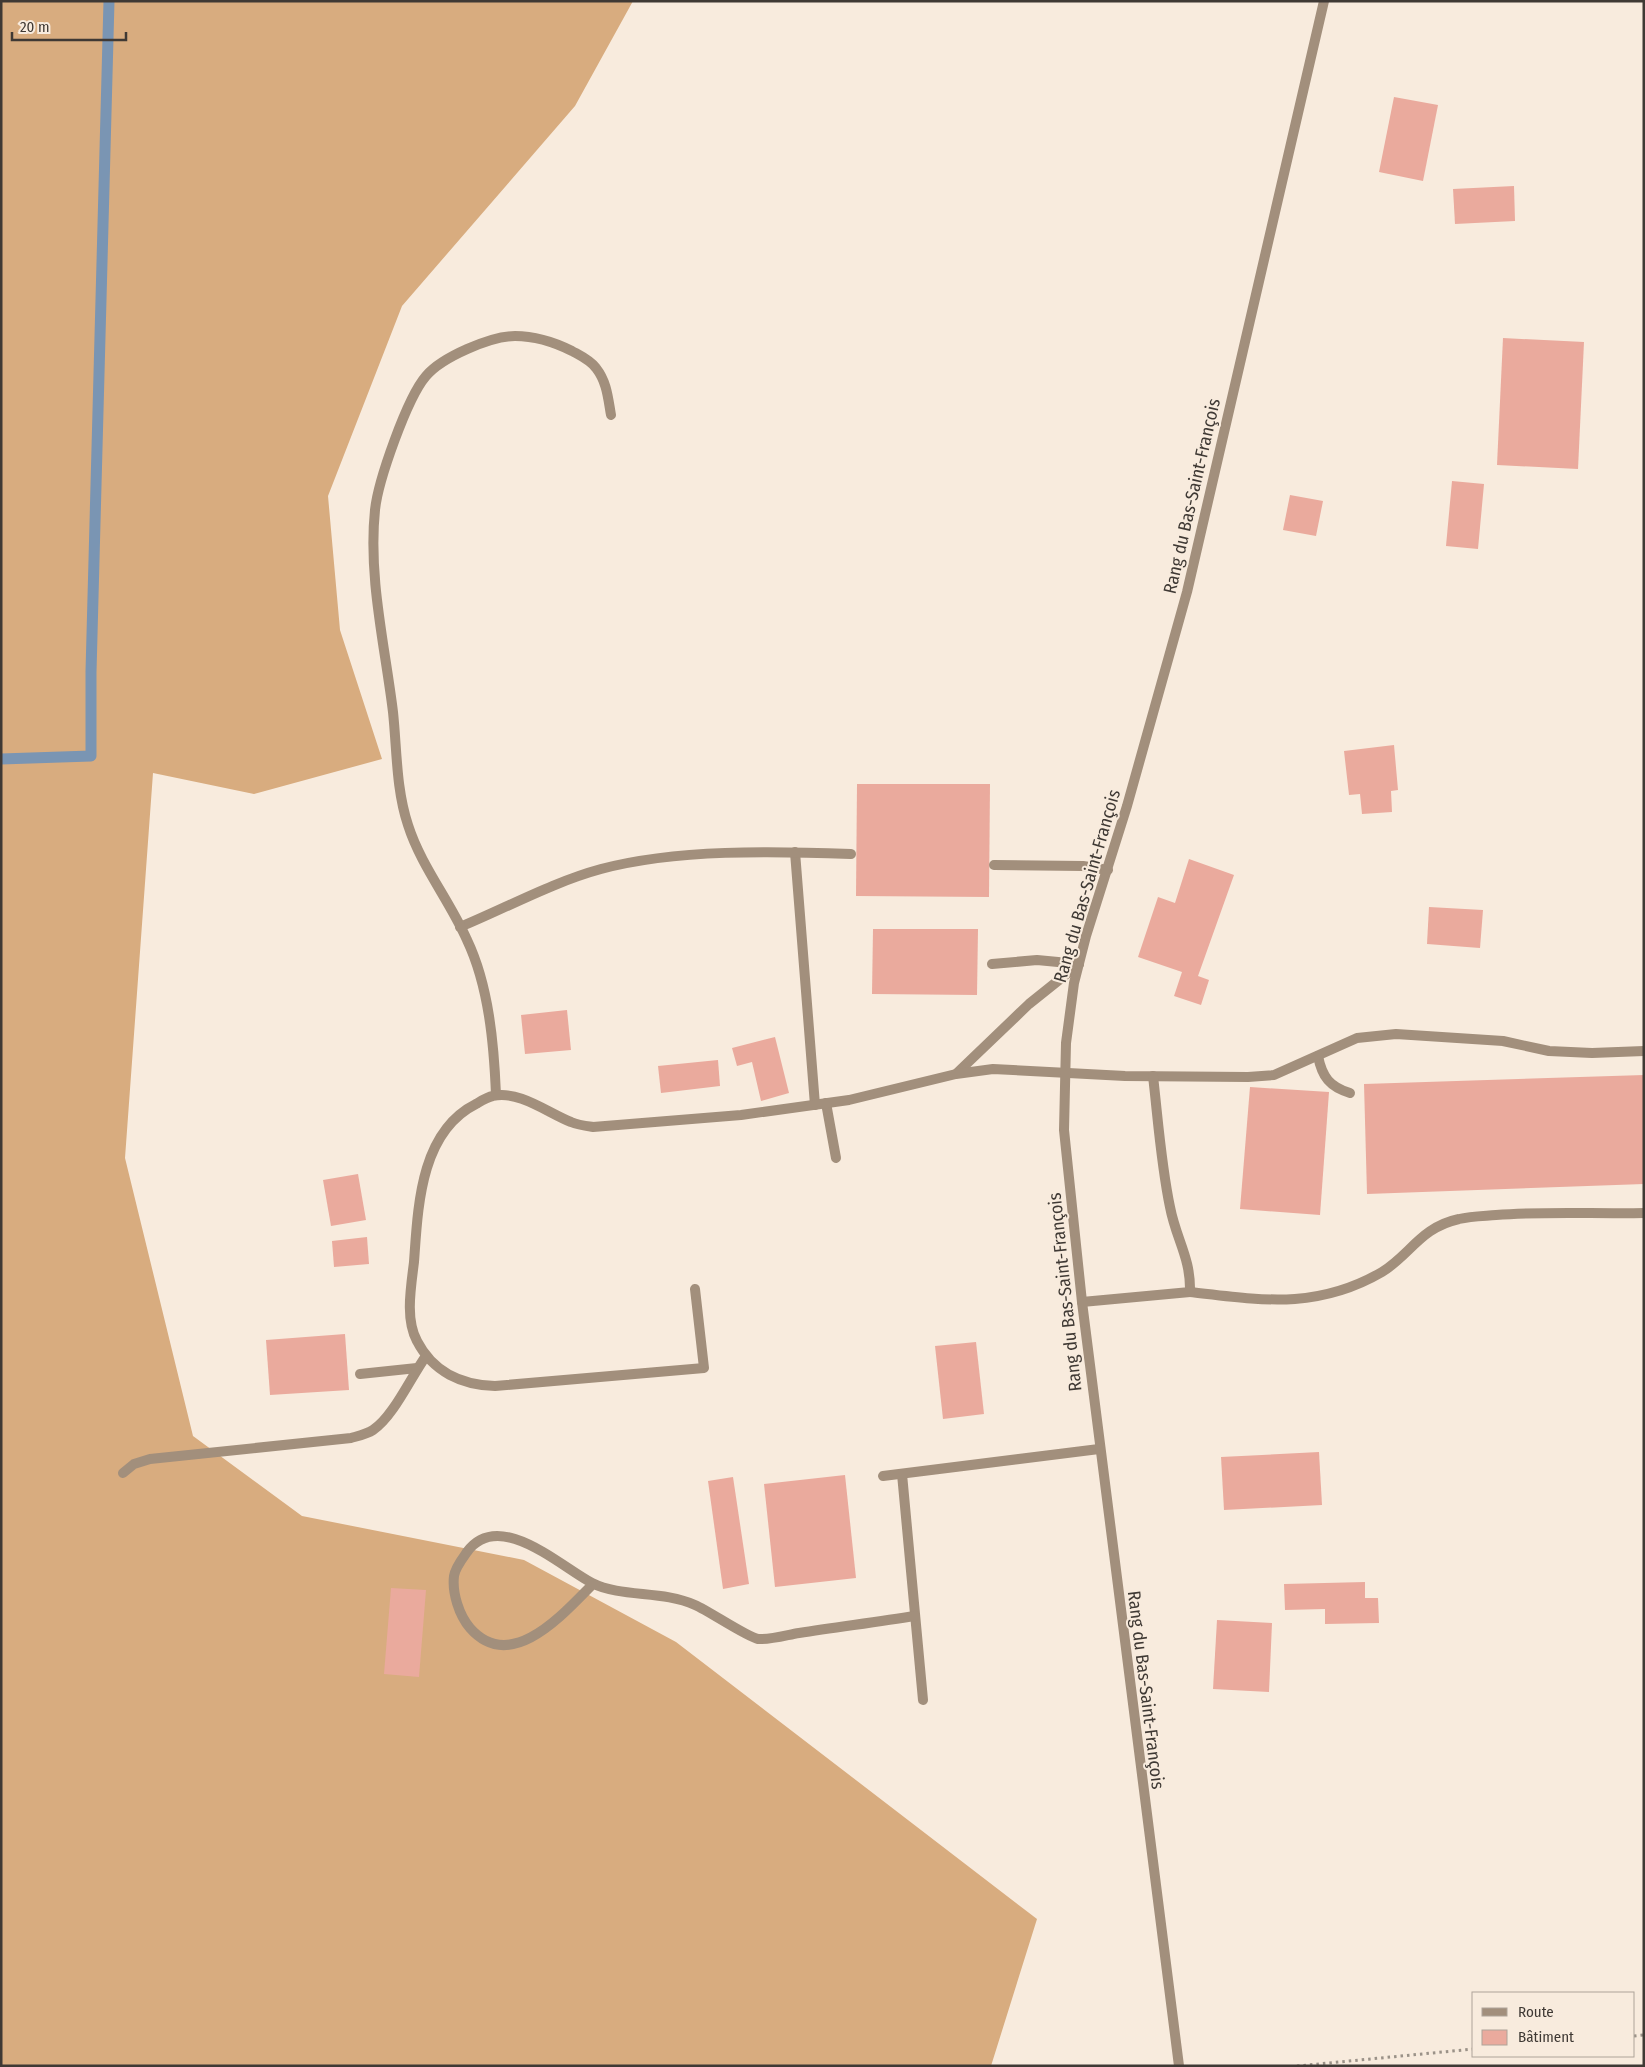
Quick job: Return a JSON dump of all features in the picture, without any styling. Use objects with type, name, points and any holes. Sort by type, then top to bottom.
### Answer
[{"type":"street","name":"Rang du Bas-Saint-François","points":[[1179,2066],[1099,1449],[1064,1130],[1069,1012],[1079,964],[1150,729],[1187,592],[1324,1]]},
{"type":"street","points":[[496,1095],[494,1049],[478,970],[468,940],[415,846],[401,795],[393,714],[375,576],[373,534],[375,506],[384,473],[406,415],[425,377],[438,364],[458,352],[512,336],[534,338],[558,344],[586,359],[602,377],[607,390],[611,415]]},
{"type":"street","points":[[460,927],[601,870],[671,858],[795,852],[851,854]]},
{"type":"street","points":[[795,852],[814,1105]]},
{"type":"street","points":[[994,865],[1083,866],[1108,870]]},
{"type":"street","points":[[992,964],[1037,960],[1079,964]]},
{"type":"street","points":[[956,1074],[1029,1004],[1079,964]]},
{"type":"street","points":[[694,1288],[704,1368],[477,1386],[455,1379],[426,1356],[416,1340],[412,1325],[411,1292],[423,1178],[437,1143],[448,1124],[468,1108],[496,1095],[503,1094],[521,1099],[573,1123],[594,1127],[741,1115],[814,1105],[956,1074],[993,1069],[1248,1078],[1274,1075],[1357,1038],[1396,1034],[1503,1041],[1549,1050],[1592,1053],[1644,1051]]},
{"type":"street","points":[[1318,1056],[1320,1068],[1327,1082],[1338,1090],[1350,1093]]},
{"type":"street","points":[[1153,1076],[1169,1205],[1175,1228],[1187,1257],[1190,1292]]},
{"type":"street","points":[[826,1103],[836,1158]]},
{"type":"street","points":[[1082,1302],[1190,1292],[1262,1301],[1294,1300],[1350,1287],[1383,1271],[1424,1234],[1458,1219],[1543,1211],[1644,1213]]},
{"type":"street","points":[[123,1473],[134,1464],[150,1459],[351,1438],[372,1431],[386,1418],[426,1356]]},
{"type":"street","points":[[360,1374],[417,1368]]},
{"type":"street","points":[[883,1476],[1099,1449]]},
{"type":"street","points":[[902,1474],[923,1700]]},
{"type":"street","points":[[593,1584],[539,1634],[518,1644],[500,1645],[486,1643],[464,1622],[456,1601],[454,1575],[472,1545],[485,1539],[504,1537],[528,1543],[593,1584],[619,1591],[666,1595],[694,1604],[758,1639],[915,1616]]},
{"type":"path","points":[[1297,2066],[1472,2049]]},
{"type":"shaded area","points":[[1,1],[633,1],[575,106],[402,306],[328,496],[340,630],[382,759],[254,794],[153,773],[125,1158],[193,1436],[302,1516],[524,1560],[676,1642],[1037,1919],[991,2066],[1,2066]]},
{"type":"building","points":[[1394,97],[1438,105],[1423,181],[1379,172]]},
{"type":"building","points":[[1514,186],[1515,221],[1455,224],[1453,189]]},
{"type":"building","points":[[1503,338],[1584,342],[1578,469],[1497,465]]},
{"type":"building","points":[[1452,481],[1484,484],[1478,549],[1446,546]]},
{"type":"building","points":[[1290,495],[1323,501],[1316,536],[1283,530]]},
{"type":"building","points":[[1394,745],[1398,790],[1391,791],[1392,812],[1362,814],[1360,794],[1349,795],[1344,751]]},
{"type":"building","points":[[857,784],[990,784],[989,897],[856,896]]},
{"type":"building","points":[[1189,859],[1234,875],[1198,976],[1209,980],[1201,1005],[1174,996],[1182,972],[1138,957],[1158,897],[1175,903]]},
{"type":"building","points":[[1429,907],[1483,910],[1480,948],[1427,944]]},
{"type":"building","points":[[873,929],[978,929],[977,995],[872,994]]},
{"type":"building","points":[[567,1010],[571,1050],[525,1054],[521,1015]]},
{"type":"building","points":[[775,1037],[789,1093],[761,1101],[752,1062],[737,1066],[732,1048]]},
{"type":"building","points":[[718,1060],[720,1086],[661,1093],[658,1066]]},
{"type":"building","points":[[1644,1075],[1644,1184],[1367,1194],[1364,1084]]},
{"type":"building","points":[[1250,1087],[1329,1092],[1320,1215],[1240,1209]]},
{"type":"building","points":[[358,1174],[366,1220],[331,1226],[323,1180]]},
{"type":"building","points":[[367,1237],[369,1264],[334,1267],[332,1241]]},
{"type":"building","points":[[345,1334],[349,1390],[270,1395],[266,1340]]},
{"type":"building","points":[[976,1342],[984,1414],[943,1419],[935,1346]]},
{"type":"building","points":[[1319,1452],[1322,1505],[1224,1510],[1221,1457]]},
{"type":"building","points":[[845,1475],[856,1578],[775,1587],[764,1484]]},
{"type":"building","points":[[733,1477],[749,1584],[723,1589],[708,1481]]},
{"type":"building","points":[[1365,1582],[1365,1598],[1378,1598],[1379,1623],[1325,1624],[1325,1609],[1285,1610],[1284,1584]]},
{"type":"building","points":[[391,1588],[426,1590],[419,1677],[384,1674]]},
{"type":"building","points":[[1217,1620],[1272,1623],[1269,1692],[1213,1689]]},
{"type":"waterway","points":[[1,759],[91,756],[91,672],[109,1]]}]
